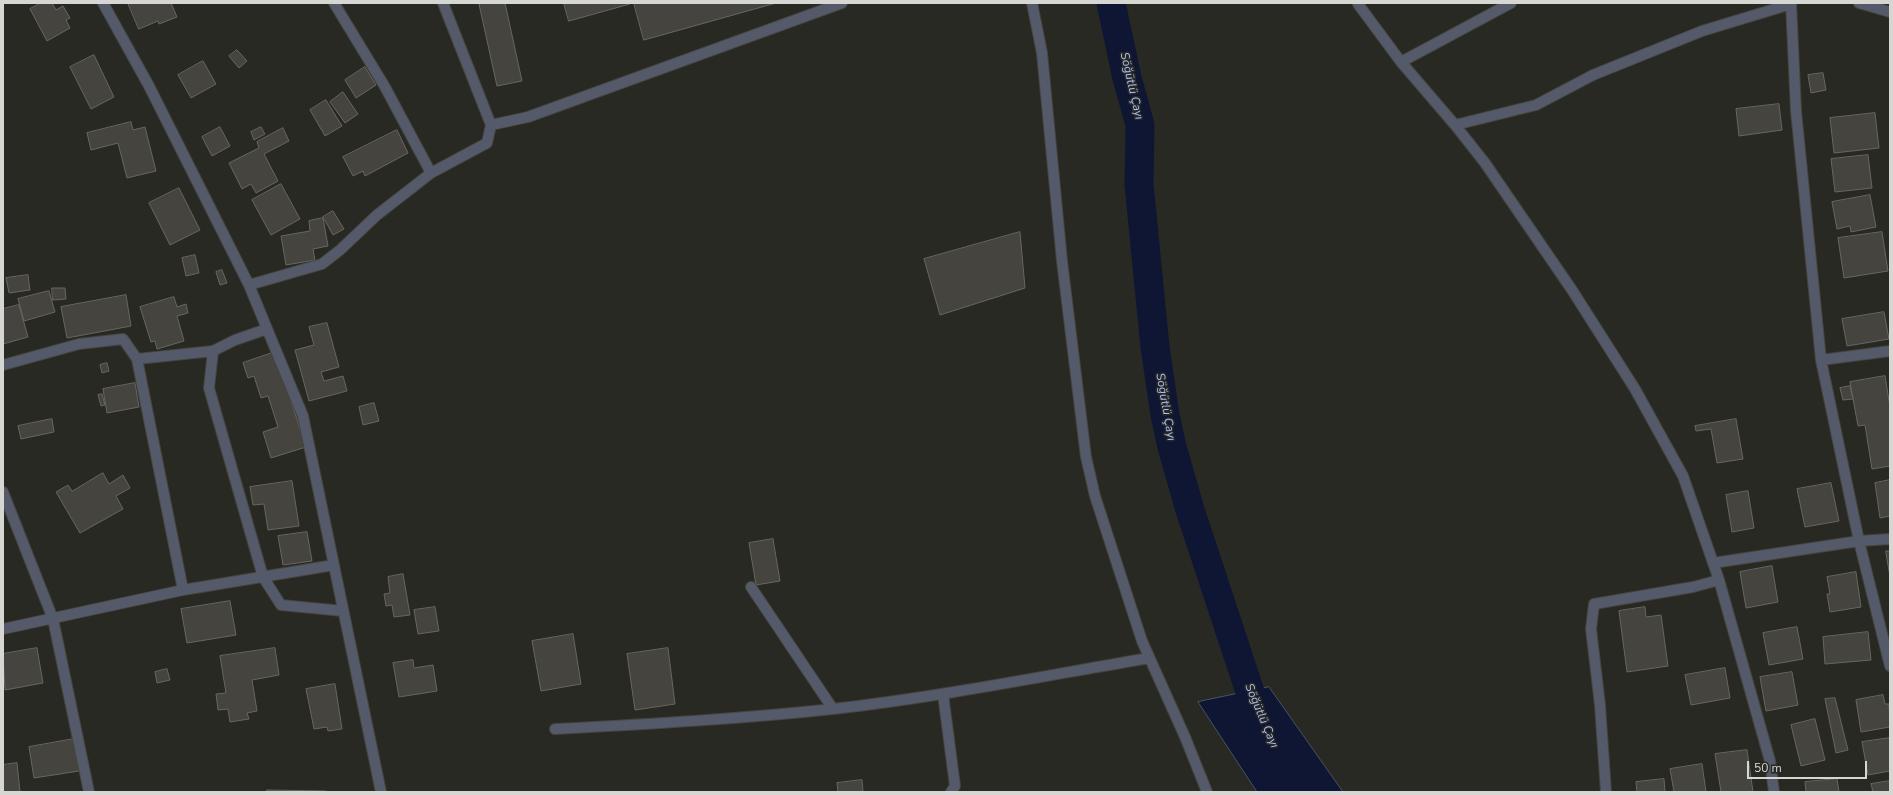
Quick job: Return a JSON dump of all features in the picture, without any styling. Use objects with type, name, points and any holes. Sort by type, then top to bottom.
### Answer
[{"type":"street","points":[[103,3],[149,86],[249,285],[303,416],[381,792]]},
{"type":"street","points":[[334,3],[385,87],[430,173]]},
{"type":"street","points":[[249,285],[322,264],[377,215],[430,173],[487,143],[491,125],[443,3]]},
{"type":"street","points":[[491,125],[528,117],[842,3]]},
{"type":"street","points":[[1032,3],[1042,53],[1062,261],[1086,457],[1110,545],[1142,641],[1185,737],[1207,792]]},
{"type":"street","points":[[1401,62],[1511,3]]},
{"type":"street","points":[[1455,125],[1536,105],[1593,75],[1702,31],[1791,3],[1796,111],[1821,360],[1859,541],[1890,666]]},
{"type":"street","points":[[1859,3],[1890,12]]},
{"type":"street","points":[[1358,4],[1401,62],[1455,125],[1485,163],[1568,283],[1635,389],[1683,476],[1719,580],[1770,761],[1774,792]]},
{"type":"street","points":[[137,359],[213,351],[235,340],[267,329]]},
{"type":"street","points":[[3,365],[79,344],[123,339],[137,359],[183,590]]},
{"type":"street","points":[[213,351],[209,388],[263,577],[281,604],[343,611]]},
{"type":"street","points":[[1821,360],[1890,351]]},
{"type":"street","points":[[3,492],[53,619],[89,792]]},
{"type":"street","points":[[1713,564],[1859,541],[1890,539]]},
{"type":"street","points":[[3,630],[183,590],[334,564]]},
{"type":"street","points":[[1606,792],[1600,705],[1590,629],[1594,604],[1693,587],[1719,580]]},
{"type":"street","points":[[751,587],[833,709]]},
{"type":"street","points":[[555,729],[692,722],[833,709],[943,694],[1149,658]]},
{"type":"street","points":[[943,694],[955,786],[951,792]]},
{"type":"water","points":[[1269,687],[1343,792],[1257,792],[1198,702]]},
{"type":"building","points":[[41,3],[52,3],[56,10],[63,6],[70,18],[66,20],[70,28],[47,41],[30,9]]},
{"type":"building","points":[[128,3],[171,3],[177,17],[159,24],[158,21],[139,29]]},
{"type":"building","points":[[505,3],[522,81],[497,86],[479,4]]},
{"type":"building","points":[[564,3],[630,3],[630,4],[569,21]]},
{"type":"building","points":[[634,3],[776,3],[644,40]]},
{"type":"building","points":[[237,50],[247,61],[239,68],[229,56]]},
{"type":"building","points":[[94,55],[114,97],[91,109],[70,67]]},
{"type":"building","points":[[203,61],[216,84],[191,98],[178,75]]},
{"type":"building","points":[[365,67],[376,85],[356,98],[345,80]]},
{"type":"building","points":[[1823,73],[1826,90],[1811,93],[1808,75]]},
{"type":"building","points":[[343,92],[358,114],[345,123],[330,102]]},
{"type":"building","points":[[326,100],[342,126],[325,136],[310,110]]},
{"type":"building","points":[[1779,104],[1782,130],[1739,136],[1736,109]]},
{"type":"building","points":[[1875,113],[1879,148],[1834,153],[1830,118]]},
{"type":"building","points":[[131,122],[133,130],[145,127],[156,171],[127,178],[118,143],[91,150],[87,133]]},
{"type":"building","points":[[220,127],[230,146],[212,156],[202,137]]},
{"type":"building","points":[[261,127],[265,134],[254,140],[251,132]]},
{"type":"building","points":[[283,128],[289,141],[264,154],[278,181],[256,193],[251,184],[242,189],[229,163],[259,148],[257,142]]},
{"type":"building","points":[[397,130],[408,153],[365,176],[363,171],[353,176],[343,157]]},
{"type":"building","points":[[1868,155],[1872,188],[1835,192],[1831,159]]},
{"type":"building","points":[[281,184],[300,219],[271,235],[252,200]]},
{"type":"building","points":[[179,188],[200,230],[170,245],[149,203]]},
{"type":"building","points":[[1870,195],[1876,227],[1851,232],[1850,226],[1837,229],[1832,202]]},
{"type":"building","points":[[333,211],[344,229],[333,235],[323,217]]},
{"type":"building","points":[[323,218],[328,246],[313,249],[315,260],[286,265],[281,236],[310,231],[309,221]]},
{"type":"building","points":[[1020,232],[1025,288],[940,315],[924,259]]},
{"type":"building","points":[[1882,232],[1888,271],[1844,278],[1838,238]]},
{"type":"building","points":[[195,255],[199,273],[186,276],[182,258]]},
{"type":"building","points":[[222,270],[227,283],[220,285],[216,272]]},
{"type":"building","points":[[28,275],[30,290],[9,293],[6,278]]},
{"type":"building","points":[[52,288],[65,288],[66,299],[53,300]]},
{"type":"building","points":[[49,291],[55,312],[24,321],[18,299]]},
{"type":"building","points":[[126,295],[131,326],[67,338],[61,307]]},
{"type":"building","points":[[174,297],[177,307],[186,304],[188,313],[177,316],[184,341],[157,349],[155,341],[151,342],[140,307]]},
{"type":"building","points":[[19,305],[28,337],[3,344],[3,309]]},
{"type":"building","points":[[1884,312],[1889,339],[1847,346],[1842,319]]},
{"type":"building","points":[[327,323],[339,367],[321,372],[324,381],[343,376],[347,391],[309,401],[295,350],[314,345],[309,327]]},
{"type":"building","points":[[275,352],[306,447],[271,458],[263,432],[278,427],[268,396],[261,398],[254,376],[248,378],[243,363]]},
{"type":"building","points":[[107,363],[109,371],[102,373],[100,365]]},
{"type":"building","points":[[1885,376],[1890,407],[1890,466],[1872,469],[1865,425],[1858,426],[1850,382]]},
{"type":"building","points":[[135,383],[139,407],[107,413],[103,389]]},
{"type":"building","points":[[1850,386],[1853,399],[1843,400],[1840,388]]},
{"type":"building","points":[[102,394],[105,405],[101,406],[98,395]]},
{"type":"building","points":[[374,403],[379,421],[363,425],[359,407]]},
{"type":"building","points":[[52,419],[54,432],[21,439],[18,426]]},
{"type":"building","points":[[1736,419],[1743,459],[1717,463],[1711,429],[1696,431],[1695,426]]},
{"type":"building","points":[[103,473],[109,484],[123,475],[130,488],[116,496],[123,509],[80,533],[56,492],[68,485],[72,491]]},
{"type":"building","points":[[1890,480],[1890,516],[1880,518],[1875,483]]},
{"type":"building","points":[[292,481],[299,526],[268,530],[264,504],[253,505],[250,487]]},
{"type":"building","points":[[1831,483],[1839,521],[1805,527],[1797,489]]},
{"type":"building","points":[[1748,491],[1754,528],[1732,532],[1726,495]]},
{"type":"building","points":[[307,532],[312,561],[283,565],[278,536]]},
{"type":"building","points":[[773,539],[780,581],[756,585],[749,543]]},
{"type":"building","points":[[1886,551],[1890,551],[1890,576]]},
{"type":"building","points":[[1772,566],[1778,602],[1746,608],[1740,572]]},
{"type":"building","points":[[1856,572],[1861,607],[1830,612],[1827,594],[1830,594],[1827,577]]},
{"type":"building","points":[[403,574],[410,615],[394,617],[392,605],[386,606],[384,594],[390,593],[388,577]]},
{"type":"building","points":[[230,601],[236,635],[187,643],[181,609]]},
{"type":"building","points":[[435,607],[439,631],[418,634],[414,610]]},
{"type":"building","points":[[1645,607],[1646,617],[1661,615],[1668,666],[1627,672],[1619,611]]},
{"type":"building","points":[[1797,627],[1803,659],[1769,665],[1763,633]]},
{"type":"building","points":[[1868,632],[1871,660],[1825,664],[1823,637]]},
{"type":"building","points":[[573,634],[581,684],[541,691],[532,641]]},
{"type":"building","points":[[37,648],[43,683],[5,690],[3,654]]},
{"type":"building","points":[[275,648],[279,675],[252,680],[257,711],[247,713],[249,719],[230,722],[228,709],[218,710],[216,694],[226,693],[220,656]]},
{"type":"building","points":[[668,648],[675,704],[635,710],[627,654]]},
{"type":"building","points":[[413,660],[414,668],[433,665],[437,691],[399,697],[393,663]]},
{"type":"building","points":[[1725,668],[1730,698],[1691,705],[1685,675]]},
{"type":"building","points":[[167,669],[170,680],[157,683],[155,672]]},
{"type":"building","points":[[1792,672],[1798,705],[1766,711],[1760,677]]},
{"type":"building","points":[[335,684],[342,729],[328,731],[327,727],[314,729],[306,689]]},
{"type":"building","points":[[1883,695],[1885,704],[1889,704],[1890,727],[1861,732],[1856,700]]},
{"type":"building","points":[[1835,698],[1848,750],[1836,753],[1825,699]]},
{"type":"building","points":[[1815,719],[1825,760],[1801,766],[1791,725]]},
{"type":"building","points":[[1890,738],[1890,771],[1868,775],[1862,742]]},
{"type":"building","points":[[74,739],[79,771],[34,778],[29,747]]},
{"type":"building","points":[[1747,750],[1753,792],[1721,792],[1715,754]]},
{"type":"building","points":[[17,763],[20,792],[3,792],[3,765]]},
{"type":"building","points":[[1702,764],[1706,792],[1674,792],[1670,769]]},
{"type":"building","points":[[1664,779],[1665,792],[1637,792],[1636,782]]},
{"type":"building","points":[[1837,779],[1839,792],[1806,792],[1805,782]]},
{"type":"building","points":[[862,780],[863,792],[838,792],[837,783]]},
{"type":"building","points":[[1890,781],[1890,792],[1873,792],[1871,784]]},
{"type":"building","points":[[267,790],[326,791],[326,792],[267,792]]},
{"type":"waterway","name":"Söğütlü Çayı","points":[[1111,3],[1127,78],[1140,125],[1139,184],[1155,347],[1165,415],[1172,447],[1190,510],[1252,698],[1279,757],[1298,792]]}]
